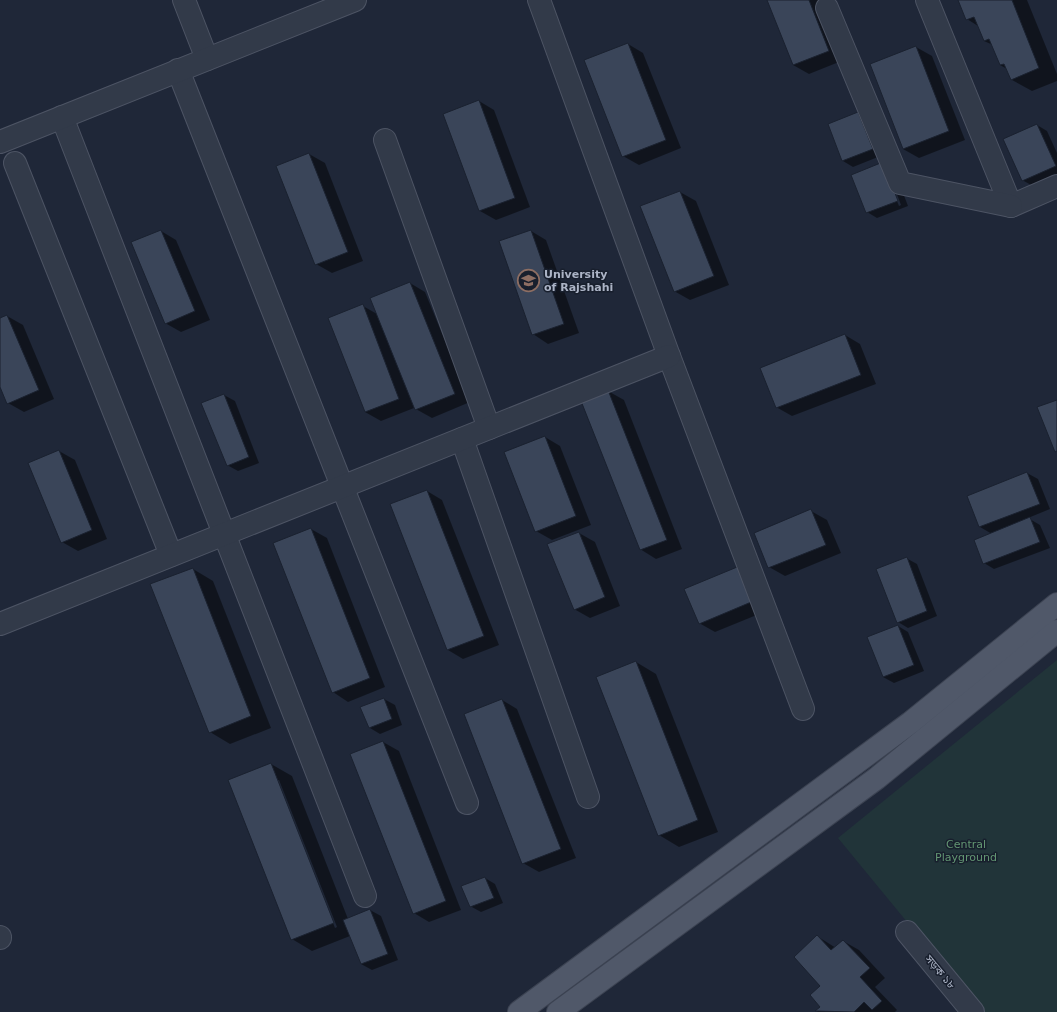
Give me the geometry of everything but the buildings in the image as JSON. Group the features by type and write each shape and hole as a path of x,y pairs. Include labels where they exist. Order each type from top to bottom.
{"main road":[{"path":"519,1012 910,723 1057,604"},
{"path":"558,1012 877,778 1057,631"}],"street":[{"path":"184,0 207,58"},
{"path":"0,142 355,0"},
{"path":"538,0 669,356 803,709"},
{"path":"927,0 1011,206"},
{"path":"827,8 900,183 1011,206 1057,186"},
{"path":"178,70 467,803"},
{"path":"62,117 365,896"},
{"path":"385,140 489,428"},
{"path":"15,163 171,555"},
{"path":"0,624 669,356"},
{"path":"462,439 588,797"},
{"name":"সড়ক ১৮","path":"907,932 973,1012"}],"green space":[{"name":"Central Playground","path":"1057,660 1057,1012 981,1012 838,838"}],"place":[{"name":"University of Rajshahi","path":"528,280"}]}
